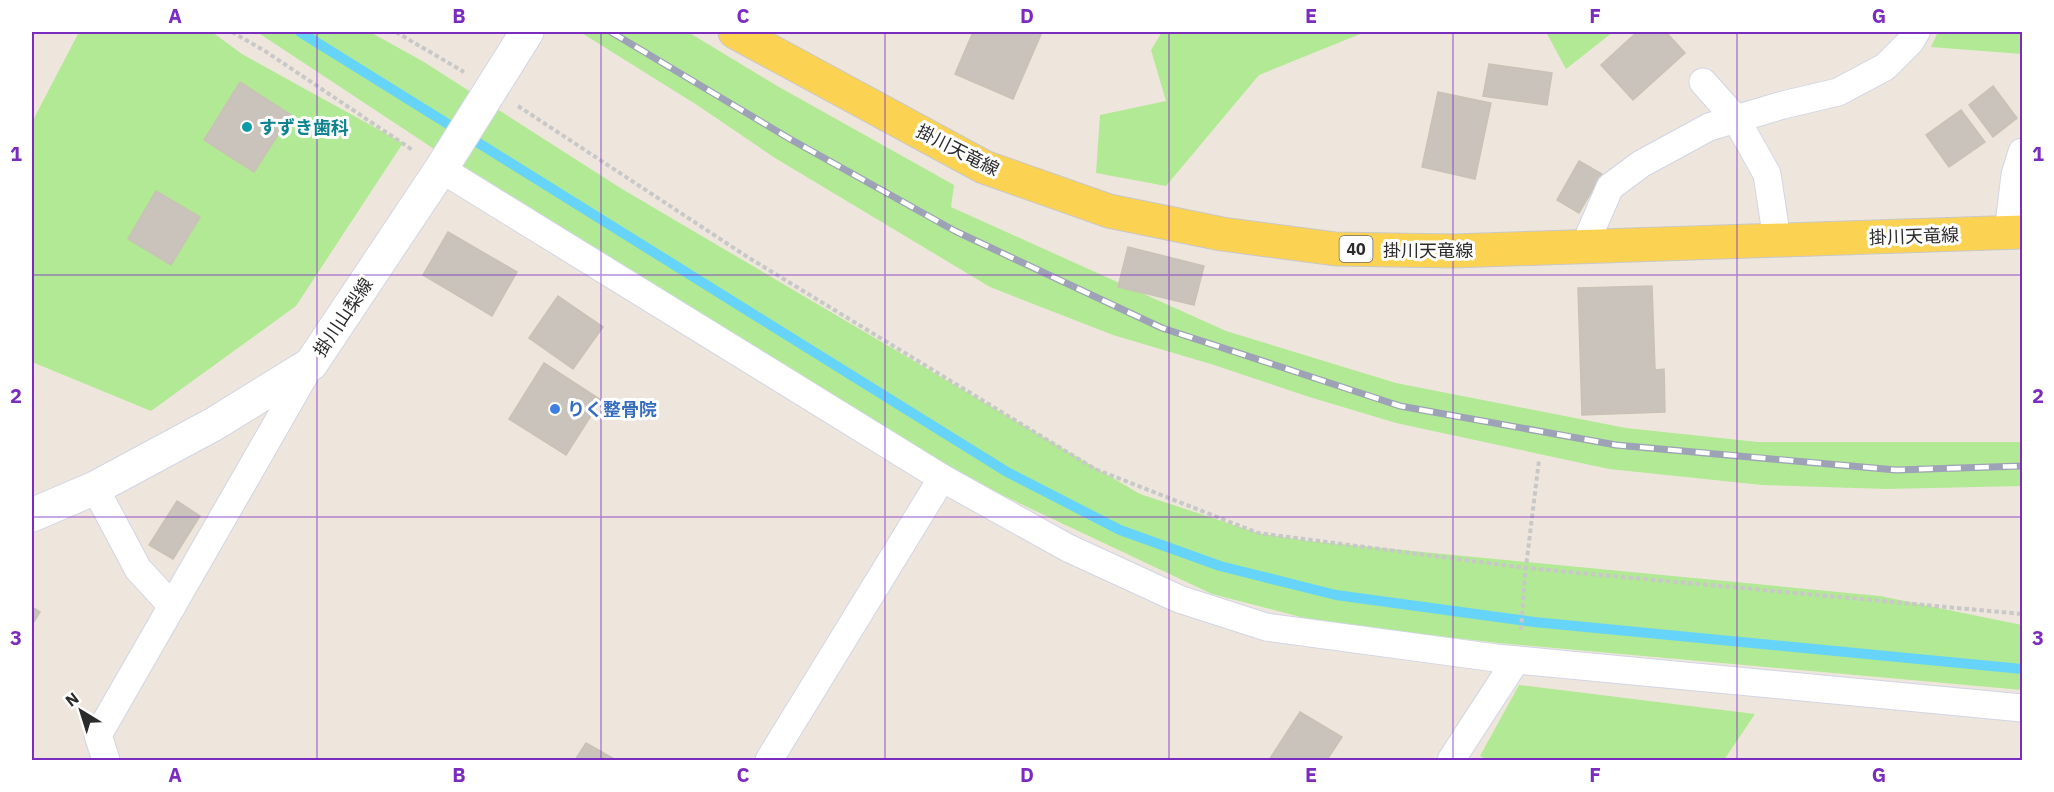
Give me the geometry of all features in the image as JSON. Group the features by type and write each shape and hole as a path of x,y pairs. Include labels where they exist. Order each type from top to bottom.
{"main road":[{"name":"掛川山梨線","path":"32,515 95,488 214,424 311,364 491,92 527,32"},
{"name":"掛川天竜線","path":"735,32 984,166 1109,211 1222,234 1336,249 1453,251 2015,233"}],"street":[{"path":"1584,247 1610,187 1650,158 1709,127 1783,105 1838,92 1885,67 1910,42 1916,32"},
{"path":"1702,82 1736,119 1767,174 1777,240"},
{"path":"2015,233 2015,175 2022,152"},
{"path":"443,165 942,478 1068,548 1179,599 1266,627 1516,660 2022,708"},
{"path":"106,760 98,735 311,364"},
{"path":"769,760 942,478"},
{"path":"95,488 138,569 172,606"},
{"path":"1451,760 1516,660"}],"path":[{"path":"232,32 443,165"},
{"path":"396,32 746,256 1095,469 1258,532 1526,568 2022,614"},
{"path":"1521,630 1525,575 1539,460"}],"green space":[{"path":"79,32 212,32 242,54 403,143 296,306 151,411 32,362 32,122"},
{"path":"257,32 370,32 424,62 622,189 1140,494 1258,533 1309,541 1880,596 2022,625 2022,690 1499,643 1324,623 1212,594 953,472 472,174"},
{"path":"580,32 688,32 779,87 954,185 951,207 1226,331 1396,383 1626,428 1758,442 2022,442 2022,486 1886,489 1762,485 1609,469 1396,423 1306,396 1214,365 1113,335 990,287 775,158 697,105"},
{"path":"1162,32 1365,32 1259,75 1166,186 1096,173 1100,115 1166,101 1151,50"},
{"path":"1546,32 1613,32 1566,69"},
{"path":"1938,32 2022,32 2022,54 1931,47"},
{"path":"1519,685 1755,714 1724,760 1487,760 1480,756"}],"building":[{"path":"973,32 1042,32 1013,99 955,74"},
{"path":"1637,32 1666,32 1685,53 1633,100 1601,65"},
{"path":"1489,64 1552,73 1547,105 1483,96"},
{"name":"すずき歯科","path":"240,82 291,115 254,172 204,140"},
{"path":"1993,86 2017,118 1993,137 1969,105"},
{"path":"1438,92 1491,103 1475,179 1422,167"},
{"path":"1961,110 1985,142 1949,167 1926,135"},
{"path":"1579,161 1602,174 1579,213 1557,200"},
{"path":"156,191 200,217 171,265 128,239"},
{"path":"448,232 517,272 492,316 423,275"},
{"path":"1128,247 1204,266 1194,305 1118,287"},
{"path":"1652,286 1655,370 1664,369 1665,412 1582,415 1578,288"},
{"path":"558,296 603,327 573,369 529,338"},
{"name":"りく整骨院","path":"544,363 601,400 566,455 509,419"},
{"path":"177,501 200,516 173,559 149,545"},
{"path":"32,607 40,612 32,625"},
{"path":"1300,712 1342,737 1327,760 1269,760"},
{"path":"586,743 616,760 575,760"}],"waterway":[{"path":"300,32 1007,472 1120,530 1220,566 1336,595 1534,622 2022,669"}],"railway":[{"path":"611,32 790,139 955,231 1162,328 1400,406 1616,445 1896,470 2022,466"}],"place":[{"name":"すずき歯科","path":"247,127"},
{"name":"りく整骨院","path":"555,409"}]}
